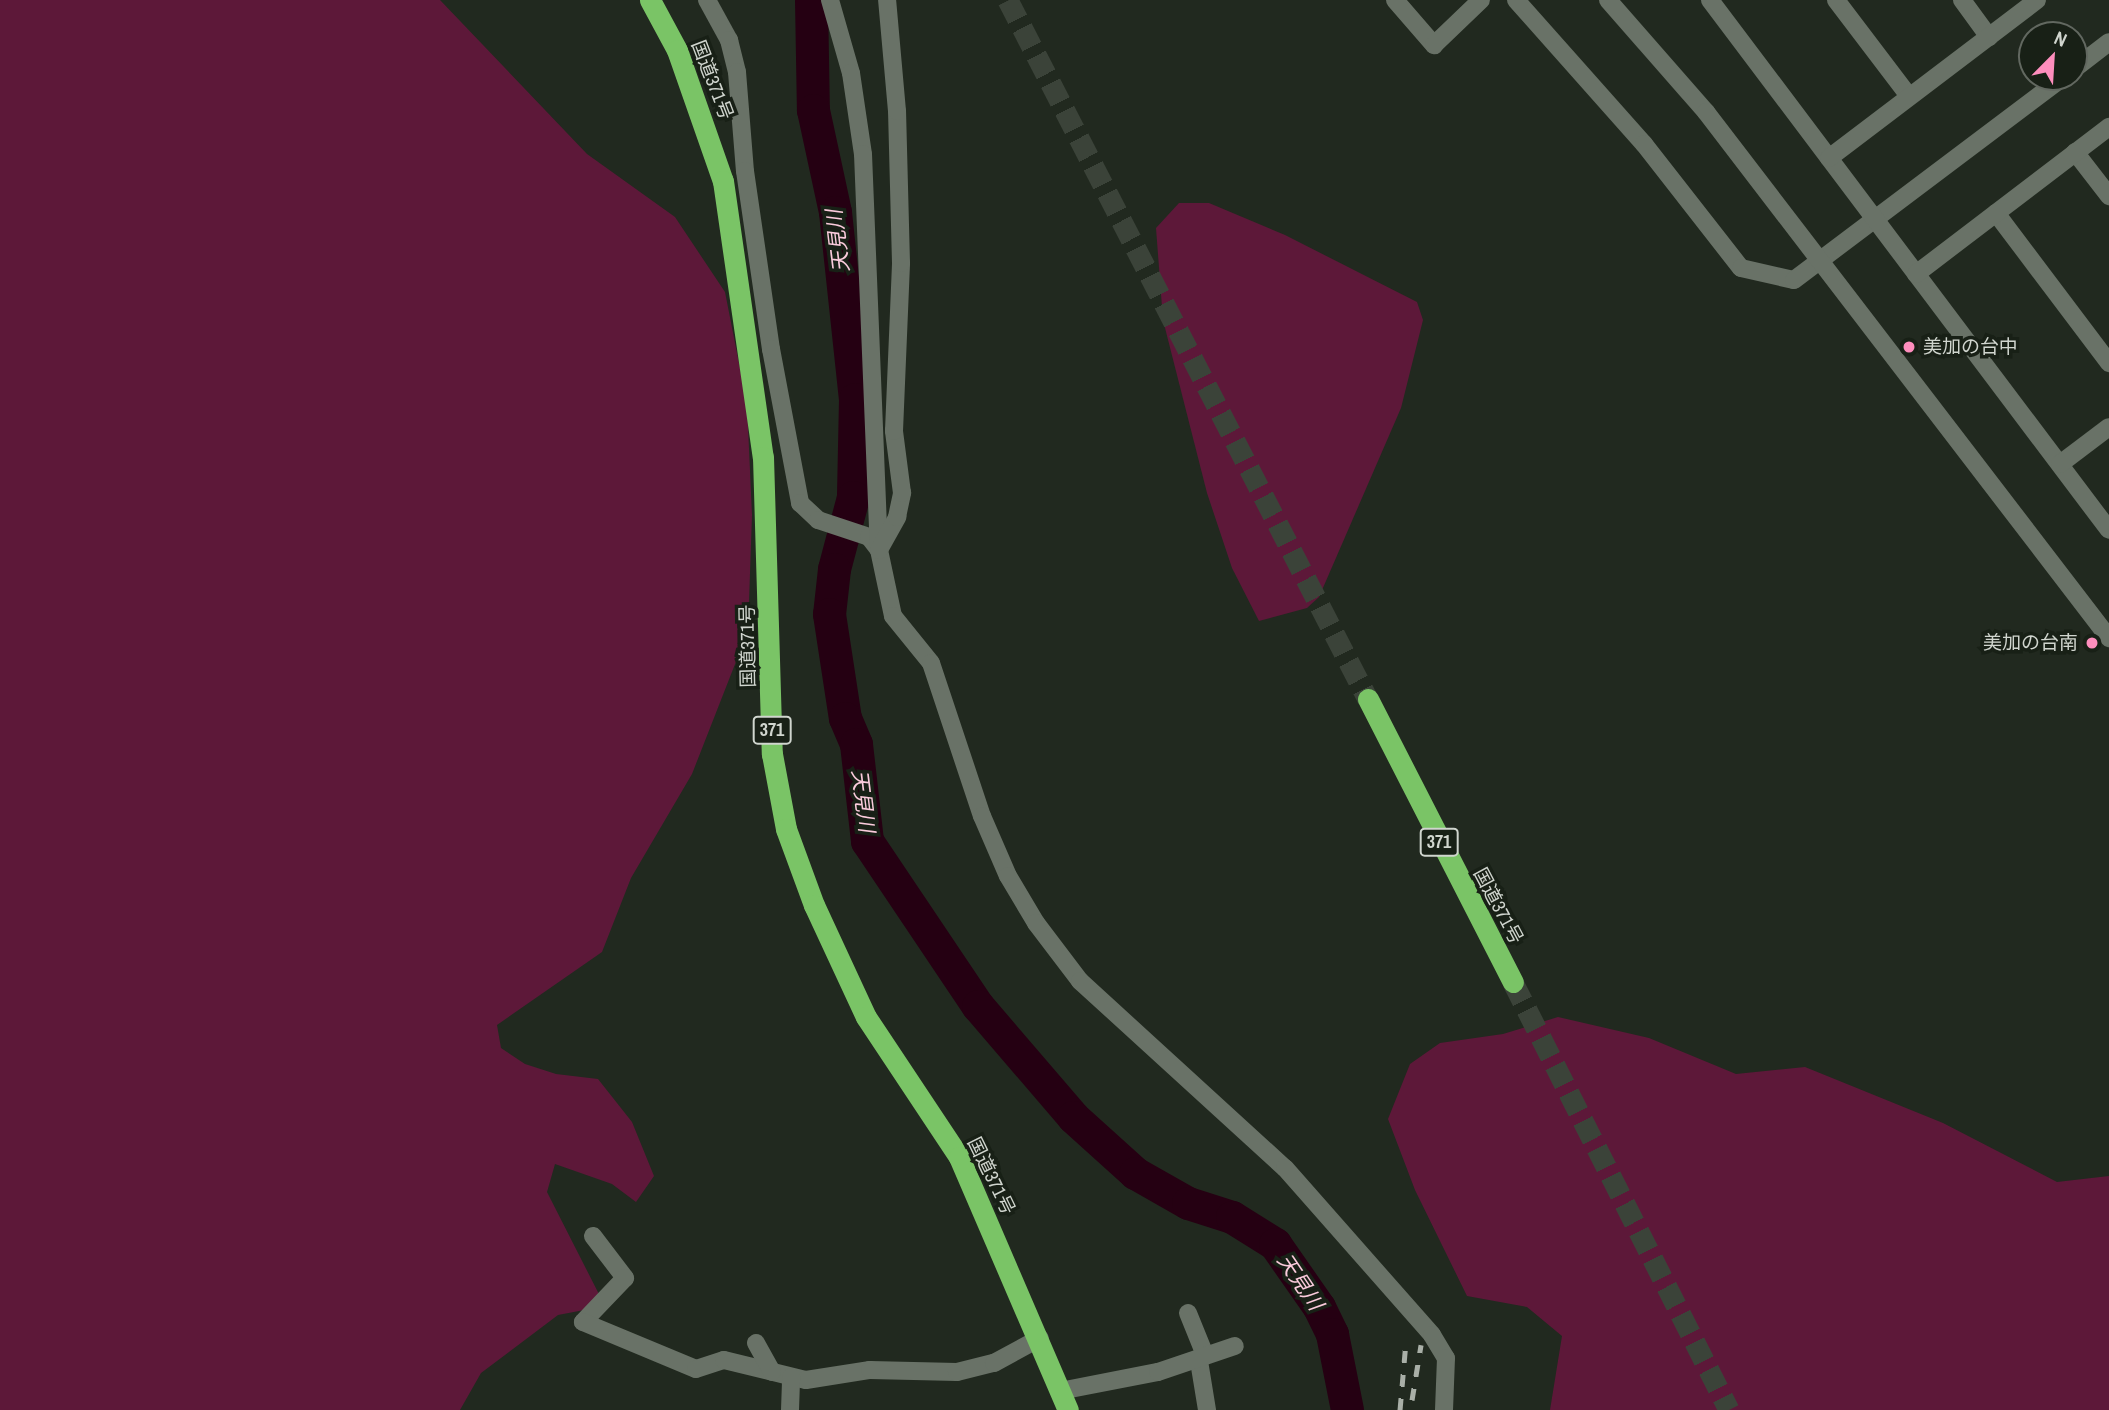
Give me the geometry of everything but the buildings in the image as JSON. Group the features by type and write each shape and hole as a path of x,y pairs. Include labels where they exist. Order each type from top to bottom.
{"highway":[{"name":"国道371号","path":"650,0 677,50 723,181 763,457 772,754 786,829 814,905 866,1017 959,1157 1040,1338 1064,1400"},
{"name":"国道371号","path":"1368,699 1513,982"}],"street":[{"path":"707,0 729,40 737,72 745,171 769,336 800,503 818,520 874,544"},
{"path":"830,0 851,73 863,153 874,544 893,616 931,663 982,816 1008,876 1036,923 1080,981 1197,1093 1285,1168 1432,1335 1446,1358 1444,1410"},
{"path":"874,544 897,517 902,493 894,431 901,263 897,111 887,0"},
{"path":"1395,0 1434,46 1481,0"},
{"path":"1516,0 1644,144 1741,268 1794,280 2044,91"},
{"path":"1608,0 1706,112 2109,638"},
{"path":"1710,0 2109,530"},
{"path":"1836,0 1909,96"},
{"path":"1962,0 1989,37"},
{"path":"1829,158 2037,0"},
{"path":"2088,58 2109,42"},
{"path":"1916,274 2109,127"},
{"path":"2076,152 2109,197"},
{"path":"1996,213 2109,363"},
{"path":"2060,464 2109,427"},
{"path":"593,1236 625,1278 583,1322 696,1369 723,1360 806,1380 870,1370 957,1373 994,1363 1040,1338"},
{"path":"1188,1313 1202,1358 1207,1410"},
{"path":"756,1343 772,1373"},
{"path":"1064,1400 1235,1346"},
{"path":"790,1410 791,1377"}],"shaded area":[{"path":"0,0 440,0 587,154 675,217 725,292 747,404 752,515 748,631 692,774 631,878 602,952 497,1025 501,1048 525,1064 556,1074 598,1079 632,1122 654,1176 636,1202 612,1184 555,1164 547,1192 605,1306 558,1315 481,1373 460,1410 0,1410"},
{"path":"1179,203 1209,203 1285,235 1417,302 1423,320 1401,408 1319,597 1307,608 1259,621 1232,568 1207,493 1163,320 1156,228"},
{"path":"1558,1017 1649,1038 1736,1074 1805,1067 1943,1123 2057,1182 2109,1176 2109,1410 1550,1410 1562,1336 1527,1307 1467,1296 1415,1190 1388,1119 1410,1064 1440,1043 1503,1034"}],"waterway":[{"name":"天見川","path":"811,0 813,110 835,212 855,399 853,497 834,569 829,614 845,718 856,744 867,841 978,1006 1073,1117 1135,1173 1188,1203 1232,1217 1275,1244 1319,1307 1332,1334 1347,1410"}],"tunnel":[{"path":"1008,0 1368,699"},
{"path":"1513,982 1729,1410"}],"railway":[{"path":"1400,1410 1406,1341"},
{"path":"1412,1400 1421,1345"}],"place":[{"name":"美加の台中","path":"1909,347"},
{"name":"美加の台南","path":"2092,643"}]}
